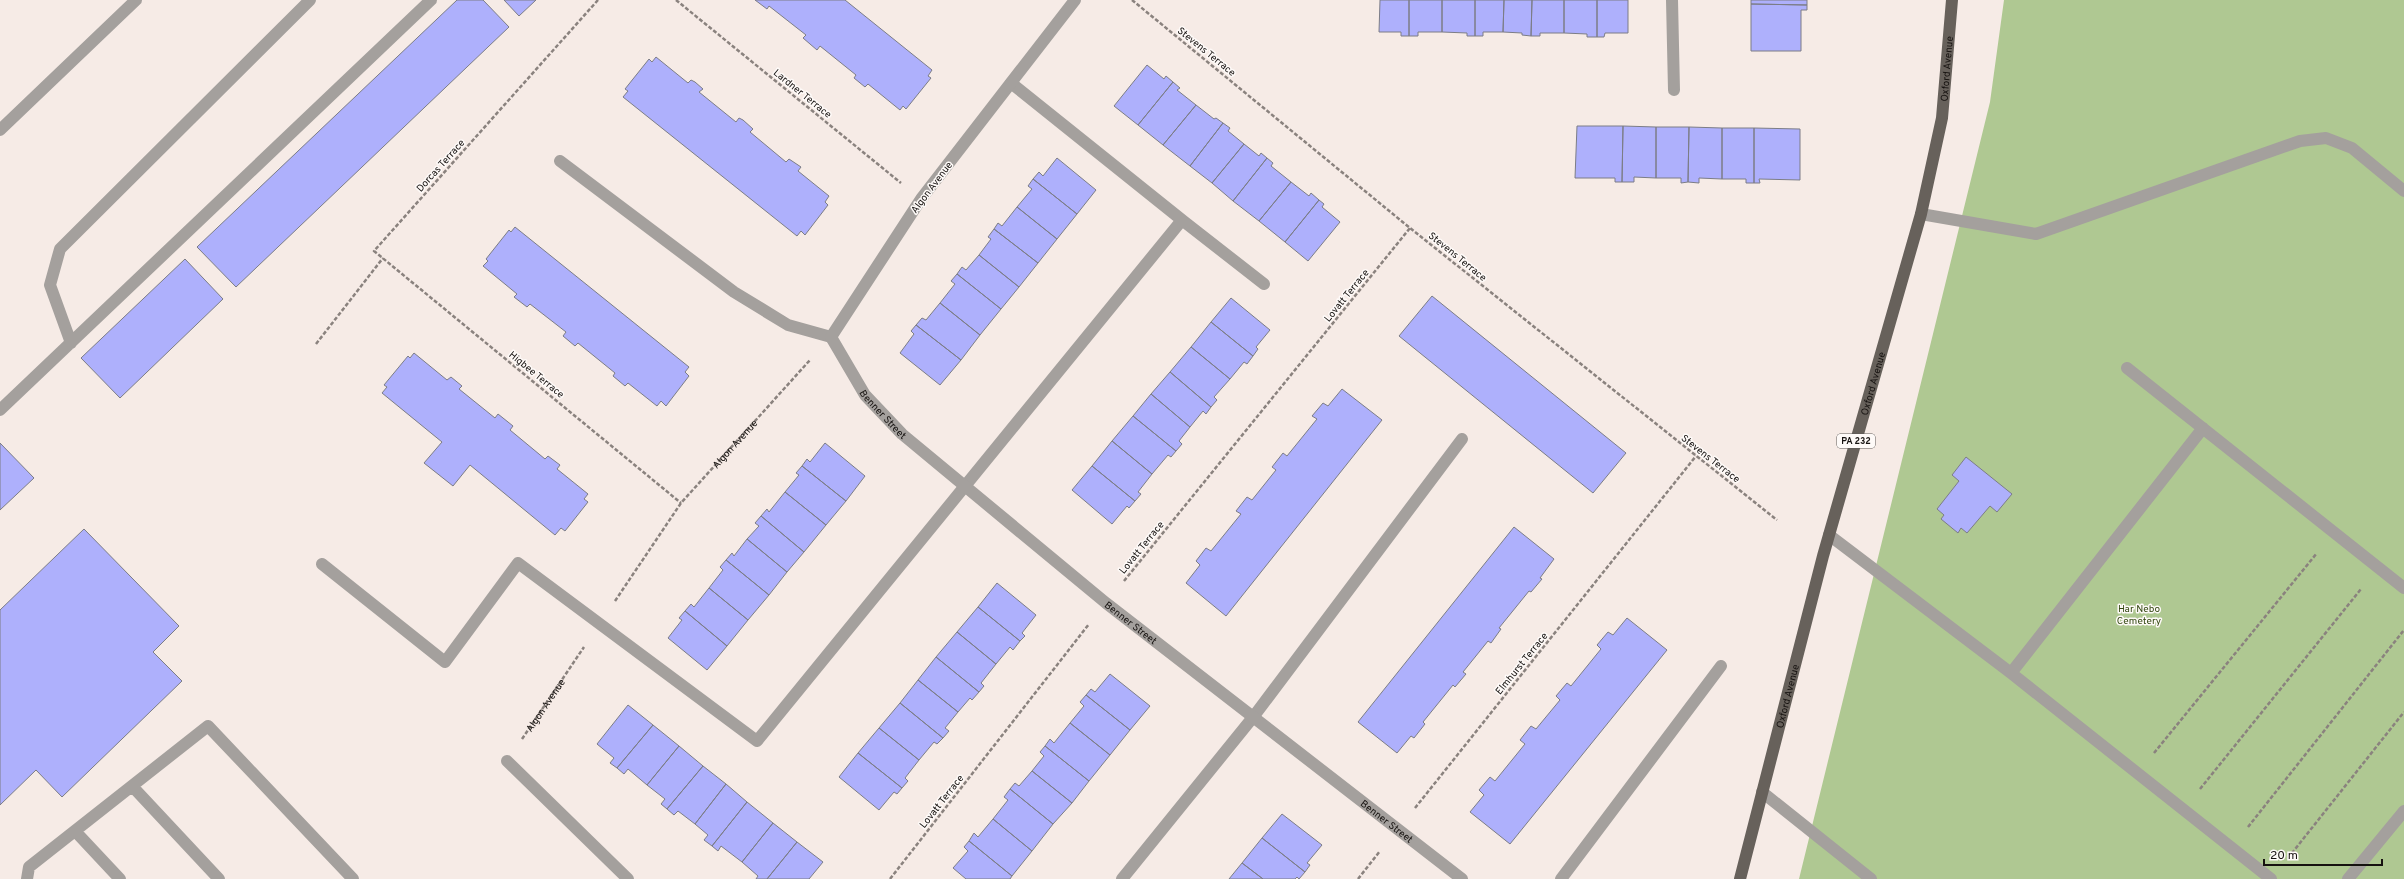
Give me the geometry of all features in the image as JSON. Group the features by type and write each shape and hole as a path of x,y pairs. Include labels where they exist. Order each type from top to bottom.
{"main road":[{"name":"Oxford Avenue","path":"1740,879 1829,535 1921,214 1942,118 1952,0"}],"street":[{"path":"0,130 136,0"},
{"path":"71,343 50,285 60,249 310,0"},
{"path":"0,410 431,0"},
{"name":"Algon Avenue","path":"831,337 921,199 1075,0"},
{"path":"1672,0 1674,90"},
{"path":"1011,83 1264,284"},
{"path":"1921,214 2036,234 2300,141 2326,138 2352,148 2404,191"},
{"path":"560,161 734,292 788,325 831,337"},
{"path":"322,564 445,662 518,563 757,741 964,485 1182,220"},
{"name":"Benner Street","path":"831,337 865,395 902,434 1106,603 1399,828 1462,879"},
{"path":"2127,368 2404,588"},
{"path":"2011,673 2203,428"},
{"path":"1122,879 1254,716 1462,439"},
{"path":"1829,535 2011,673 2271,879"},
{"path":"1561,879 1721,666"},
{"path":"27,879 29,867 208,726 353,879"},
{"path":"507,761 628,879"},
{"path":"132,786 219,879"},
{"path":"1762,792 1871,879"},
{"path":"2348,879 2404,811"},
{"path":"75,831 120,879"}],"path":[{"name":"Dorcas Terrace","path":"383,258 374,251 598,0"},
{"name":"Lardner Terrace","path":"676,0 921,199"},
{"name":"Stevens Terrace","path":"1132,0 1410,228 1777,520"},
{"name":"Lovatt Terrace","path":"890,879 1106,603 1410,228"},
{"path":"316,344 383,258"},
{"name":"Higbee Terrace","path":"383,258 681,503"},
{"name":"Algon Avenue","path":"507,761 681,503 831,337"},
{"name":"Elmhurst Terrace","path":"1358,879 1696,456"},
{"path":"2138,773 2334,533"},
{"path":"2183,810 2378,568"},
{"path":"2232,848 2404,630"},
{"path":"2286,860 2404,712"}],"green space":[{"name":"Har Nebo Cemetery","path":"2004,0 2404,0 2404,879 1799,879 1990,102"}],"building":[{"path":"457,0 483,0 509,27 236,287 197,247"},
{"path":"504,0 536,0 519,16"},
{"path":"755,0 845,0 932,70 928,76 931,78 906,109 903,106 900,110 868,84 865,87 854,78 856,75 820,46 817,50 803,38 806,35 769,6 767,9"},
{"path":"1380,0 1409,0 1409,36 1401,36 1401,32 1379,32"},
{"path":"1409,0 1442,0 1442,32 1418,32 1418,36 1409,36"},
{"path":"1442,0 1475,0 1475,36 1467,36 1467,33 1442,32"},
{"path":"1475,0 1504,0 1503,32 1483,32 1483,36 1475,36"},
{"path":"1504,0 1532,0 1531,36 1522,35 1522,33 1503,32"},
{"path":"1532,0 1564,0 1564,33 1540,33 1540,36 1531,36"},
{"path":"1564,0 1597,0 1597,37 1587,37 1587,34 1564,33"},
{"path":"1597,0 1628,0 1628,33 1605,33 1604,37 1597,37"},
{"path":"1751,0 1807,0 1807,5 1751,4"},
{"path":"1751,4 1807,5 1807,10 1801,10 1801,51 1751,51"},
{"path":"656,57 688,83 691,80 695,82 703,89 699,92 736,122 739,118 743,120 753,129 750,132 786,162 789,159 801,167 798,171 829,196 825,202 828,205 805,235 801,231 797,236 623,97 628,91 625,89 649,59 652,62"},
{"path":"1147,65 1164,79 1166,76 1173,82 1138,125 1114,106"},
{"path":"1173,82 1180,88 1177,90 1196,105 1163,145 1138,125"},
{"path":"1196,105 1214,119 1216,118 1223,123 1190,166 1163,145"},
{"path":"1223,123 1230,128 1228,131 1244,144 1212,183 1190,166"},
{"path":"1577,126 1623,126 1622,182 1615,182 1615,178 1575,178"},
{"path":"1623,126 1656,127 1656,178 1634,177 1634,182 1622,182"},
{"path":"1656,127 1689,127 1688,182 1681,183 1681,178 1656,178"},
{"path":"1689,127 1722,128 1722,179 1699,178 1699,183 1688,182"},
{"path":"1722,128 1754,128 1754,183 1746,183 1746,179 1722,179"},
{"path":"1754,128 1800,129 1800,180 1759,179 1760,183 1754,183"},
{"path":"1244,144 1259,156 1261,153 1267,158 1233,201 1212,183"},
{"path":"1057,158 1096,190 1077,214 1033,179 1039,172 1043,176"},
{"path":"1267,158 1273,163 1271,166 1291,182 1259,221 1233,201"},
{"path":"1033,179 1077,214 1057,239 1017,207 1032,189 1028,186"},
{"path":"1291,182 1309,196 1311,193 1319,200 1285,242 1259,221"},
{"path":"1319,200 1324,204 1322,207 1340,222 1308,261 1285,242"},
{"path":"1017,207 1057,239 1038,263 994,229 998,223 1002,226"},
{"path":"515,227 689,367 685,372 689,376 666,406 661,401 657,406 628,383 625,386 613,376 615,373 578,343 575,346 563,336 566,332 530,304 527,307 514,297 517,294 483,266 488,261 486,259 509,230 511,232"},
{"path":"994,229 1038,263 1019,287 979,255 991,239 988,237"},
{"path":"979,255 1019,287 1001,309 957,274 962,267 966,270"},
{"path":"185,259 223,299 120,398 81,358"},
{"path":"957,274 1001,309 980,335 940,303 955,284 951,281"},
{"path":"1432,296 1626,453 1593,493 1399,336"},
{"path":"1231,298 1270,330 1256,347 1258,349 1253,356 1211,322"},
{"path":"940,303 980,335 961,360 916,325 922,318 926,320"},
{"path":"1211,322 1253,356 1247,364 1244,362 1230,379 1191,347"},
{"path":"916,325 961,360 940,385 900,353 914,334 911,331"},
{"path":"1191,347 1230,379 1214,397 1217,400 1211,407 1170,372"},
{"path":"414,353 447,380 451,377 462,386 459,389 495,418 498,414 513,426 510,430 545,459 548,456 560,465 557,469 588,494 584,499 588,502 565,531 561,528 555,535 470,465 453,486 424,463 442,442 382,393 387,387 384,385 408,356 410,358"},
{"path":"1170,372 1211,407 1206,414 1203,411 1190,427 1151,394"},
{"path":"1342,389 1382,420 1226,616 1186,583 1200,565 1196,561 1206,548 1211,551 1241,514 1236,511 1247,497 1252,500 1276,470 1272,467 1283,453 1287,456 1317,419 1312,416 1323,403 1328,406"},
{"path":"1151,394 1190,427 1179,441 1182,444 1176,451 1133,416"},
{"path":"1133,416 1176,451 1171,457 1168,455 1152,474 1112,441"},
{"path":"1112,441 1152,474 1138,492 1141,494 1135,501 1092,466"},
{"path":"0,443 34,478 0,510"},
{"path":"825,443 865,476 846,501 802,466 807,459 810,462"},
{"path":"1966,457 2012,494 1997,512 1990,506 1967,533 1961,528 1958,533 1941,519 1944,515 1937,509 1959,481 1952,475"},
{"path":"802,466 846,501 826,525 785,492 799,475 796,473"},
{"path":"1092,466 1135,501 1129,508 1127,506 1112,524 1072,490"},
{"path":"785,492 826,525 804,552 761,516 767,509 769,512"},
{"path":"761,516 804,552 787,572 747,539 759,526 755,523"},
{"path":"1514,527 1554,559 1540,578 1542,579 1531,592 1529,591 1499,628 1501,629 1491,643 1488,641 1463,672 1466,674 1455,687 1453,685 1423,722 1425,724 1414,738 1411,736 1397,753 1358,722"},
{"path":"84,529 179,626 153,652 182,681 62,797 36,770 0,805 0,610"},
{"path":"747,539 787,572 769,595 726,560 732,553 734,556"},
{"path":"726,560 769,595 748,620 709,588 723,570 720,567"},
{"path":"997,583 1036,615 1022,633 1025,636 1020,641 978,607"},
{"path":"709,588 748,620 727,646 685,611 691,604 694,607"},
{"path":"978,607 1020,641 1013,650 1010,647 996,664 957,632"},
{"path":"685,611 727,646 707,670 668,638 682,620 679,618"},
{"path":"1627,618 1667,650 1510,844 1470,812 1484,795 1479,790 1490,777 1495,781 1525,744 1520,740 1531,726 1536,729 1560,700 1556,696 1567,683 1571,686 1601,649 1597,645 1608,632 1613,635"},
{"path":"957,632 996,664 981,683 984,686 979,692 936,657"},
{"path":"936,657 979,692 972,700 970,698 958,712 918,680"},
{"path":"1110,674 1150,706 1130,730 1086,695 1091,689 1095,692"},
{"path":"918,680 958,712 945,728 949,731 943,738 900,703"},
{"path":"1086,695 1130,730 1110,755 1070,723 1084,706 1080,702"},
{"path":"900,703 943,738 937,744 934,742 919,760 879,728"},
{"path":"628,705 653,725 617,768 610,763 614,758 597,744"},
{"path":"1070,723 1110,755 1089,781 1045,746 1050,739 1054,743"},
{"path":"653,725 679,746 647,785 628,769 624,774 617,768"},
{"path":"879,728 919,760 905,778 908,781 902,788 858,753"},
{"path":"679,746 703,766 667,809 661,804 665,799 647,785"},
{"path":"1045,746 1089,781 1072,803 1032,771 1044,756 1040,752"},
{"path":"858,753 902,788 897,794 894,792 879,810 839,777"},
{"path":"703,766 726,784 695,824 678,811 674,815 667,809"},
{"path":"1032,771 1072,803 1053,824 1010,789 1015,783 1019,786"},
{"path":"726,784 747,802 712,846 704,840 708,835 695,824"},
{"path":"1010,789 1053,824 1032,851 993,819 1008,800 1004,797"},
{"path":"747,802 773,823 742,862 721,846 718,851 712,846"},
{"path":"1282,814 1322,845 1307,863 1310,865 1305,872 1262,838"},
{"path":"993,819 1032,851 1012,876 969,841 974,833 978,837"},
{"path":"773,823 797,842 767,879 756,879 758,876 742,862"},
{"path":"1262,838 1305,872 1299,879 1297,877 1295,879 1263,879 1242,863"},
{"path":"969,841 1012,876 1010,879 966,879 953,868 968,851 964,847"},
{"path":"797,842 823,862 809,879 767,879"},
{"path":"1242,863 1263,879 1229,879"}]}
